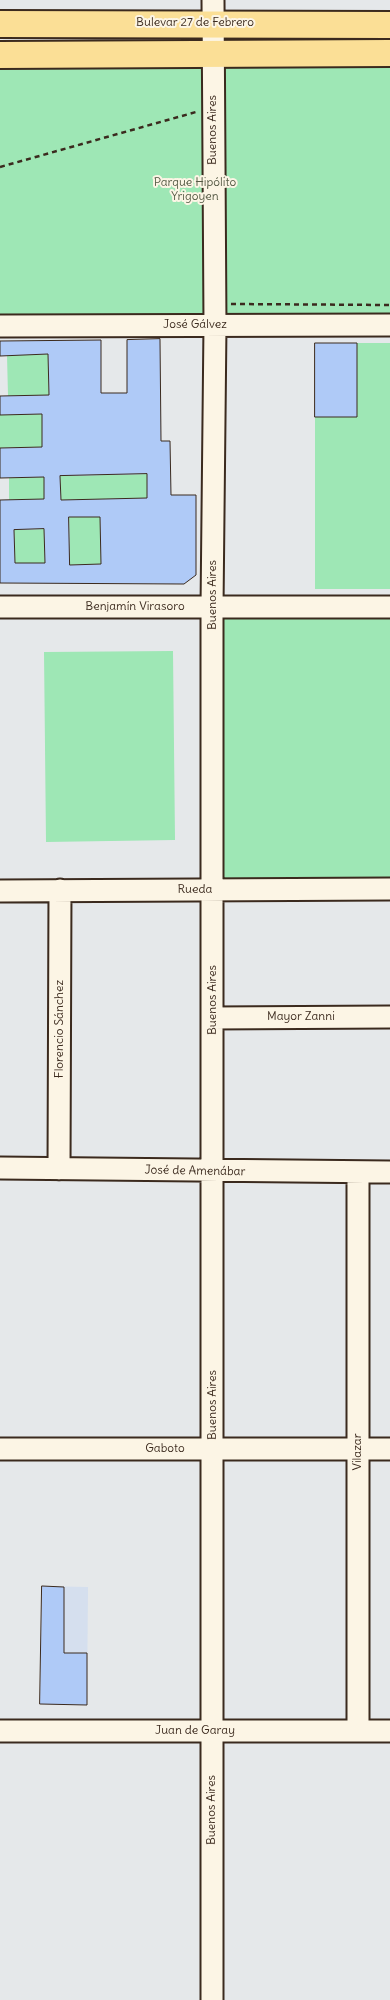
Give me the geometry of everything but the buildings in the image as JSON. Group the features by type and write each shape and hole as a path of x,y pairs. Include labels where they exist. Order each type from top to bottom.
{"main road":[{"name":"Bulevar 27 de Febrero","path":"0,24 213,12 390,25"},
{"path":"0,55 390,53"}],"street":[{"name":"Buenos Aires","path":"212,2000 212,607 215,325 213,12"},
{"name":"José Gálvez","path":"0,326 390,325"},
{"name":"Benjamín Virasoro","path":"0,607 390,607"},
{"name":"Rueda","path":"0,891 390,889"},
{"name":"Florencio Sánchez","path":"59,1169 60,890"},
{"name":"Mayor Zanni","path":"212,1018 390,1017"},
{"name":"José de Amenábar","path":"0,1168 390,1172"},
{"name":"Vilazar","path":"358,1172 358,1731"},
{"name":"Gaboto","path":"0,1449 390,1449"},
{"name":"Juan de Garay","path":"0,1731 390,1731"}],"path":[{"path":"0,167 213,107"},
{"path":"214,304 390,305"}],"shaded area":[{"path":"42,1586 88,1587 87,1705 40,1704"}],"green space":[{"name":"Parque Hipólito Yrigoyen","path":"390,53 390,325 0,326 0,55"},
{"path":"315,343 390,343 390,589 315,589"},
{"path":"48,354 49,395 8,396 7,355"},
{"path":"42,414 42,447 0,448 0,415"},
{"path":"147,474 147,498 61,500 60,476"},
{"path":"44,477 44,499 9,500 9,478"},
{"path":"69,517 100,517 101,564 70,565"},
{"path":"44,529 45,563 15,563 14,530"},
{"path":"212,607 390,607 390,889 213,890"},
{"path":"173,651 175,840 46,842 44,652"}]}
